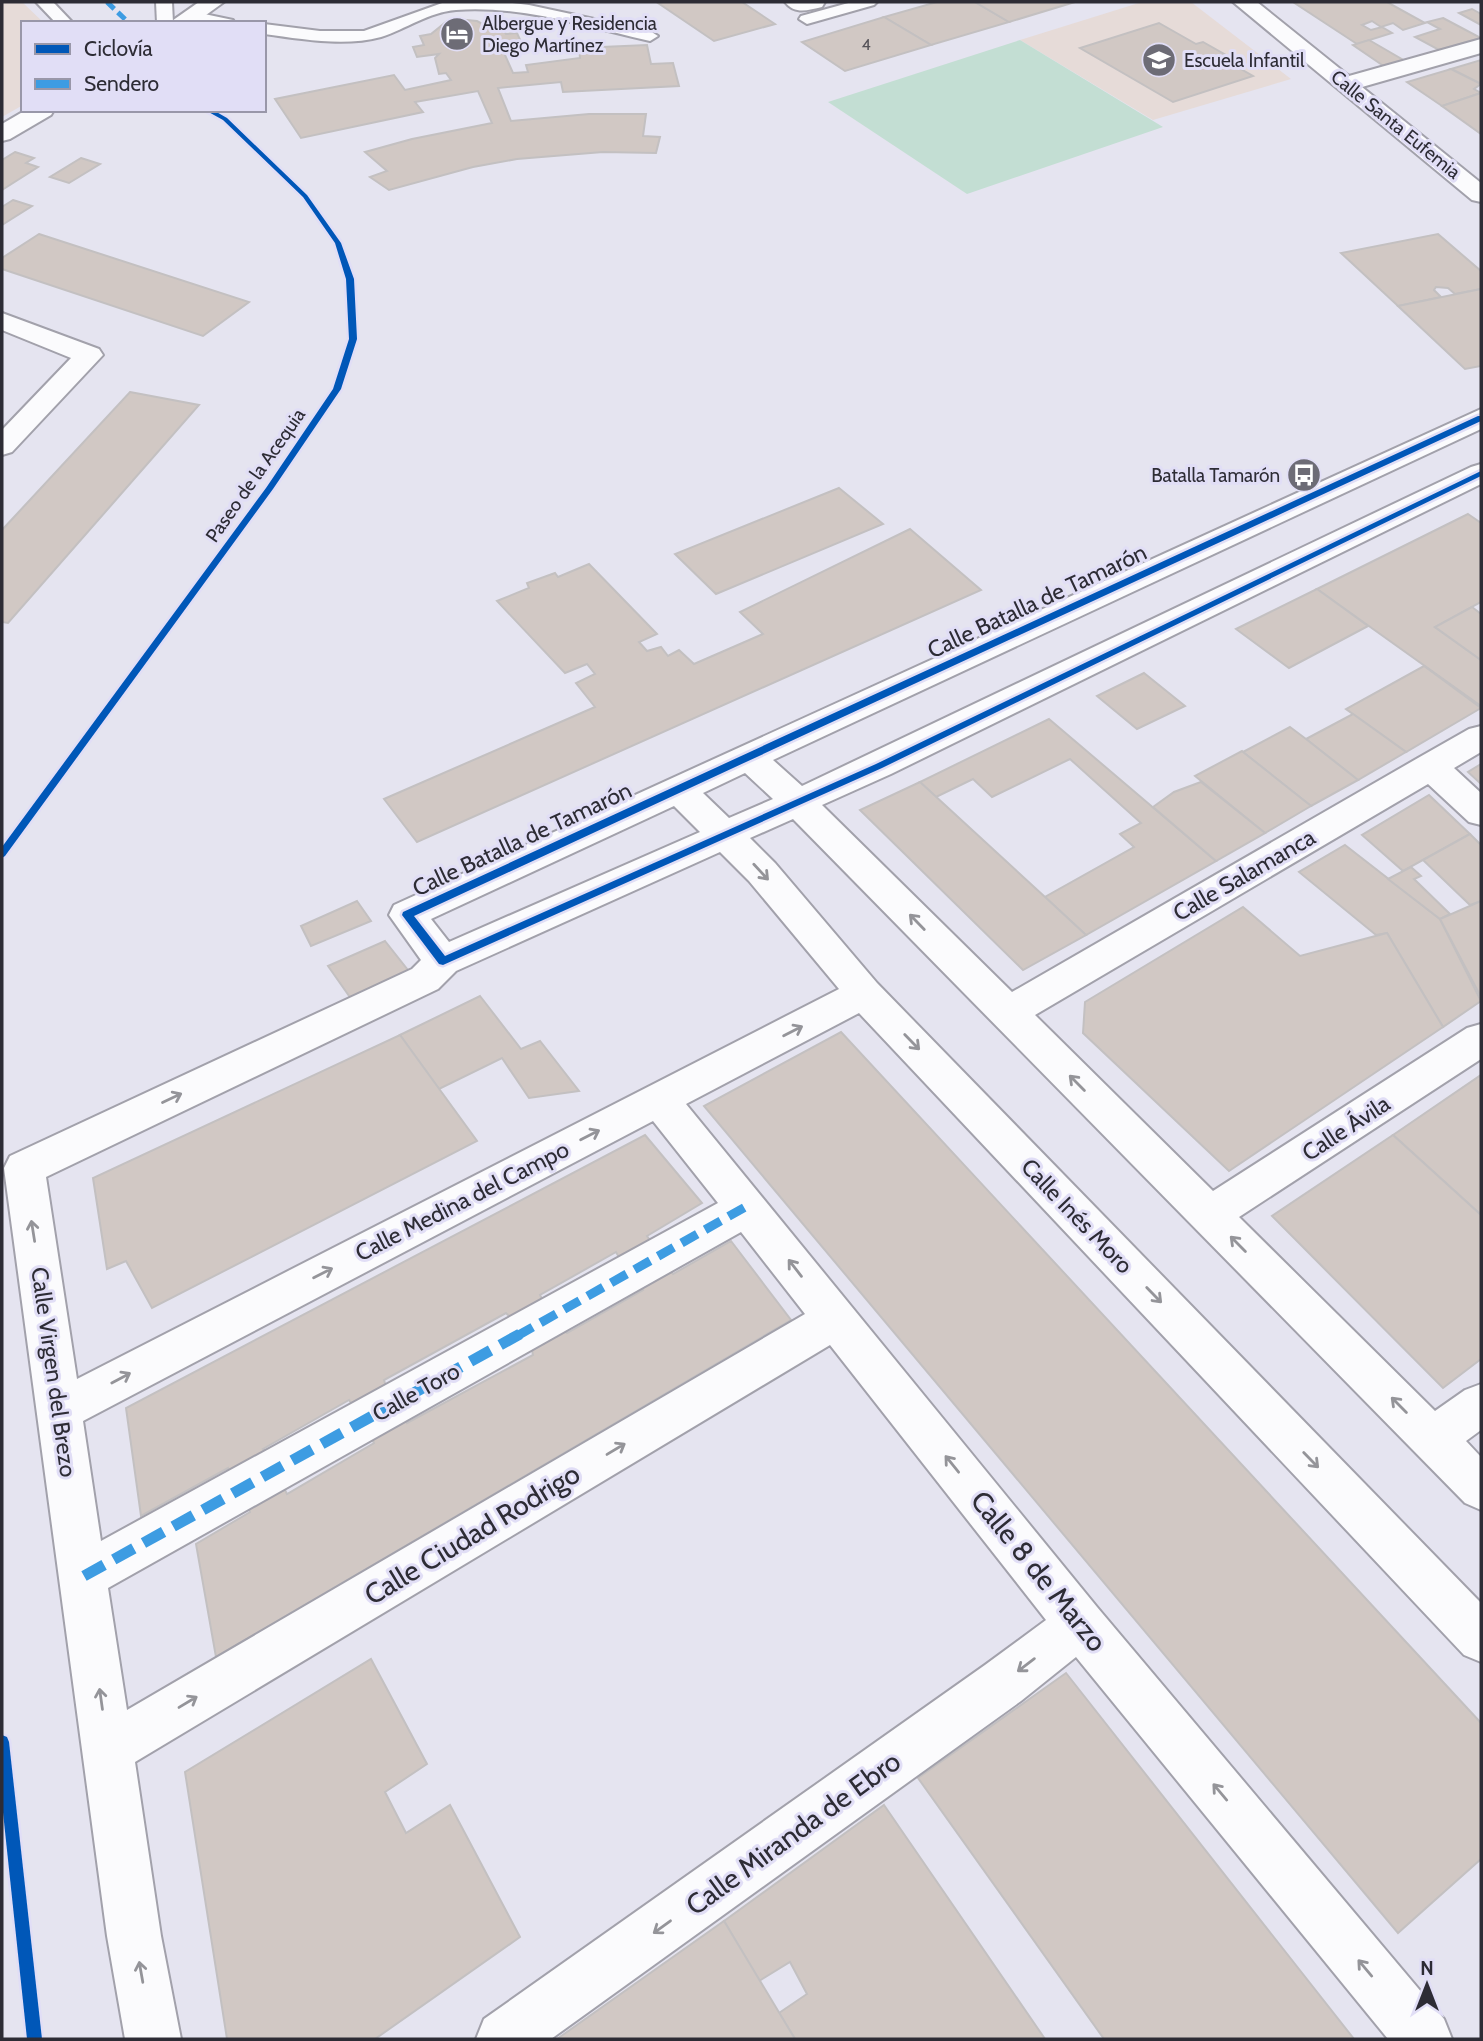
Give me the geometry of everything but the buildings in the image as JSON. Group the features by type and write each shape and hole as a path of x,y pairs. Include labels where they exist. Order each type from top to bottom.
{"street":[{"path":"185,20 213,2"},
{"name":"Calle Santa Eufemia","path":"1244,2 1481,195"},
{"path":"1348,84 1481,46"},
{"path":"2,134 40,112"},
{"path":"2,321 89,355 2,446"},
{"name":"Calle Batalla de Tamarón","path":"443,961 407,915 1481,418"},
{"path":"443,961 798,803 1481,473"},
{"name":"Calle Salamanca","path":"1007,1013 1481,737"},
{"path":"748,756 1481,1488"},
{"path":"1430,766 1481,813"},
{"name":"Calle Inés Moro","path":"678,789 762,872 864,993 1481,1638"},
{"name":"Calle Virgen del Brezo","path":"153,2039 134,1936 61,1410 24,1168 425,979 443,961"},
{"name":"Calle Medina del Campo","path":"61,1410 864,993"},
{"name":"Calle Ávila","path":"1209,1215 1481,1039"},
{"name":"Calle 8 de Marzo","path":"659,1099 1080,1624 1424,2039"},
{"name":"Calle Toro","path":"83,1576 712,1228 747,1206"},
{"name":"Calle Ciudad Rodrigo","path":"108,1748 835,1319"},
{"path":"1432,1439 1481,1404"},
{"name":"Calle Miranda de Ebro","path":"505,2039 1003,1683 1080,1624"}],"lane":[{"path":"44,2 63,21"},
{"path":"163,2 165,21"},
{"path":"806,8 869,2"},
{"path":"266,29 349,36 375,33 441,7 477,5 510,8 650,36"}],"shaded area":[{"path":"2,2 22,2 42,21 21,21 21,106 2,117"},
{"name":"Escuela Infantil","path":"1142,2 1191,2 1291,79 1153,120 1020,40"}],"green space":[{"path":"1020,40 1163,127 967,194 828,102"}],"marked path":[{"path":"107,2 127,21"},
{"path":"84,1576 712,1228 747,1206"}],"cycle path":[{"name":"Paseo de la Acequia","path":"2,854 269,489 337,389 353,339 350,279 338,243 305,196 225,119 212,112"},
{"path":"1481,418 407,915 443,961 879,766 1481,473"},
{"path":"2,1742 35,2039"}],"place":[{"name":"Albergue y Residencia Diego Martínez","path":"457,34"},
{"name":"Escuela Infantil","path":"1159,60"},
{"name":"Batalla Tamarón","path":"1304,475"}]}
